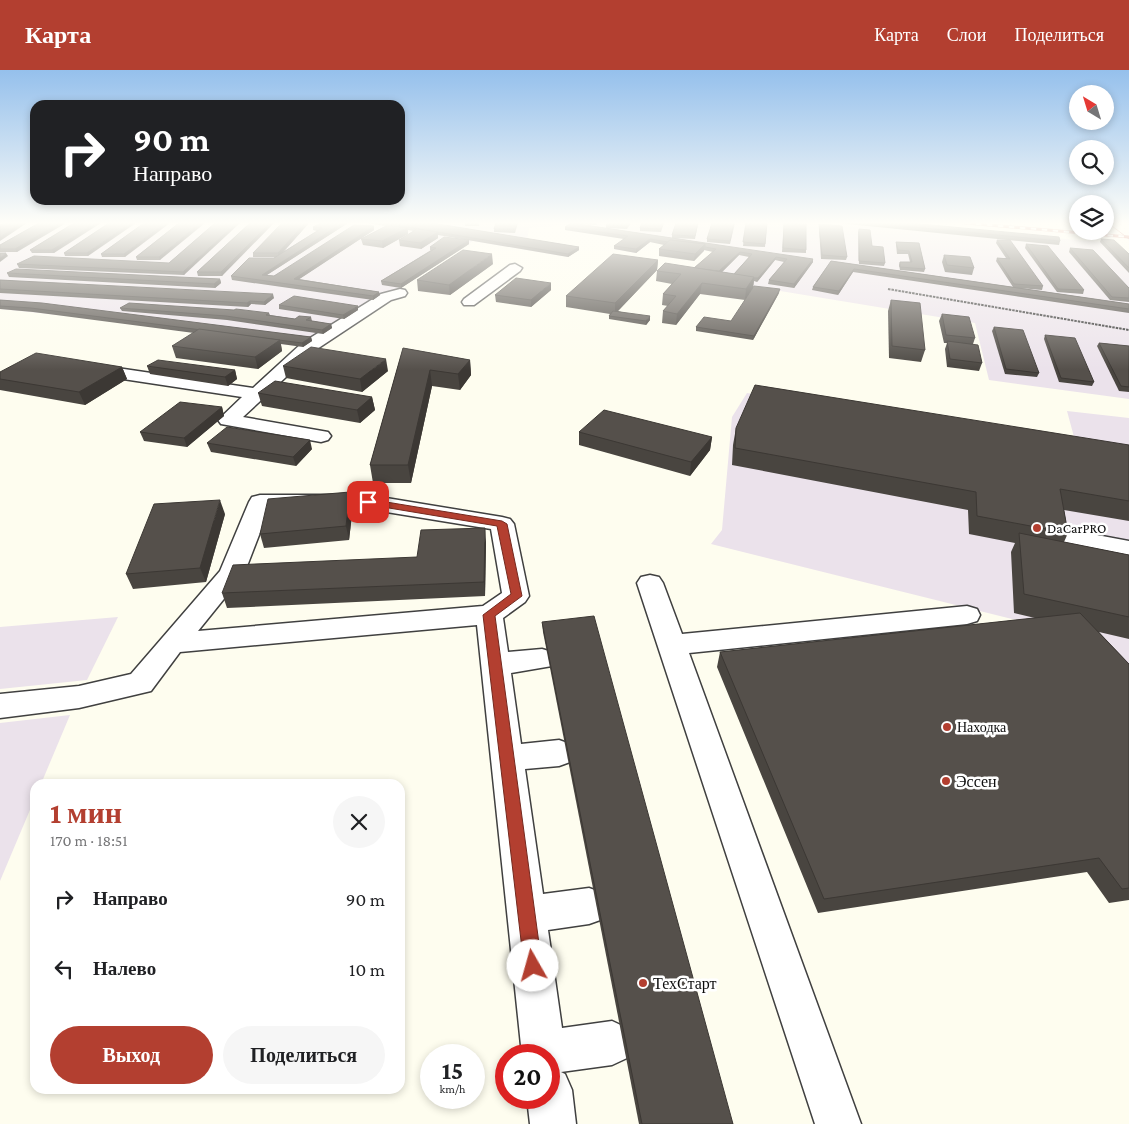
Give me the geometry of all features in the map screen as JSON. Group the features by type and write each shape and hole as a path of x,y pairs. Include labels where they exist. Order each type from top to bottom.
{"lane":[{"path":"469,302 509,272"},
{"path":"321,436 228,420 308,347 386,297 400,292"},
{"path":"77,367 258,394"},
{"path":"0,706 79,697 141,683 172,643 231,574 260,502 368,502 502,524 516,596 489,615 172,643"},
{"path":"1070,537 1129,548"},
{"path":"650,583 838,1124"},
{"path":"489,615 543,1044"},
{"path":"672,645 967,615"},
{"path":"495,664 542,659"},
{"path":"507,758 559,753"},
{"path":"527,914 589,906"},
{"path":"560,1061 612,1043"},
{"path":"551,1109 553,1124"}],"path":[{"path":"888,290 1129,330"}],"shaded area":[{"path":"0,272 425,272 401,288 380,295 303,347 78,317 0,309"},
{"path":"693,272 1129,272 1129,399 989,380 975,323 689,276"},
{"path":"747,393 1077,448 1067,411 1129,418 1129,689 1071,628 1012,619 711,544 722,530 732,417"},
{"path":"118,617 87,680 0,689 0,627"},
{"path":"70,715 43,779 30,779 30,810 0,881 0,723"}],"building":[{"path":"81,272 220,279 214,284 7,273"},
{"path":"235,272 266,272 262,275 274,276 280,272 304,272 294,279 379,292 373,296 231,276"},
{"path":"396,272 419,272 401,284 381,281"},
{"path":"429,272 467,272 449,285 417,280"},
{"path":"593,272 646,272 615,303 566,296"},
{"path":"666,272 723,272 754,277 746,289 702,283 677,314 663,311 676,296 663,294 681,274"},
{"path":"736,272 763,272 758,278 734,274"},
{"path":"776,272 803,272 794,284 769,280"},
{"path":"823,272 852,272 839,291 813,287"},
{"path":"876,272 909,272 1129,304 1129,309"},
{"path":"1006,272 1033,272 1043,286 1014,284"},
{"path":"1046,272 1069,272 1084,290 1058,289"},
{"path":"1091,272 1114,272 1129,288 1129,298 1112,297"},
{"path":"516,278 551,283 531,300 495,295"},
{"path":"0,280 273,294 264,302 250,301 247,303 0,289"},
{"path":"754,286 780,289 754,336 696,327 704,317 731,321"},
{"path":"294,296 358,306 343,315 279,305"},
{"path":"0,300 42,303 311,337 302,343 31,308 0,306"},
{"path":"891,300 920,303 925,350 892,346"},
{"path":"129,303 236,309 269,313 266,315 295,319 299,316 311,317 306,320 331,324 322,330 226,316 120,308"},
{"path":"613,311 650,316 646,321 609,316"},
{"path":"942,314 969,317 975,338 946,335"},
{"path":"994,327 1023,330 1039,373 1006,369"},
{"path":"199,329 280,340 255,357 172,346"},
{"path":"1045,335 1075,338 1094,382 1061,378"},
{"path":"947,341 978,345 982,363 950,359"},
{"path":"1099,343 1129,346 1129,387 1121,386"},
{"path":"311,347 386,359 360,379 283,366"},
{"path":"403,348 470,360 458,374 430,370 408,465 370,465"},
{"path":"36,353 122,367 79,392 0,379 0,372"},
{"path":"158,360 235,370 225,377 147,366"},
{"path":"275,381 372,397 357,410 258,393"},
{"path":"755,385 1129,445 1129,501 1060,489 1068,533 977,516 976,492 735,448 736,428"},
{"path":"180,402 222,407 184,438 140,432"},
{"path":"604,410 712,437 691,462 579,432"},
{"path":"227,427 310,440 293,457 207,443"},
{"path":"350,492 346,526 260,534 268,499"},
{"path":"220,500 200,568 126,574 154,504"},
{"path":"485,528 484,582 222,593 233,565 417,557 421,530"},
{"path":"1019,533 1129,555 1129,617 1024,594"},
{"name":"Эссен","path":"1080,613 1129,664 1129,888 1122,889 1099,858 824,899 720,652"},
{"path":"594,616 733,1124 642,1124 542,622"}],"place":[{"name":"DaCarPRO","path":"1037,528"},
{"name":"Находка","path":"947,727"},
{"name":"Эссен","path":"946,781"},
{"name":"ТехСтарт","path":"643,983"}],"route":[{"path":"368,502 502,524 516,596 489,615 533,966"}]}
